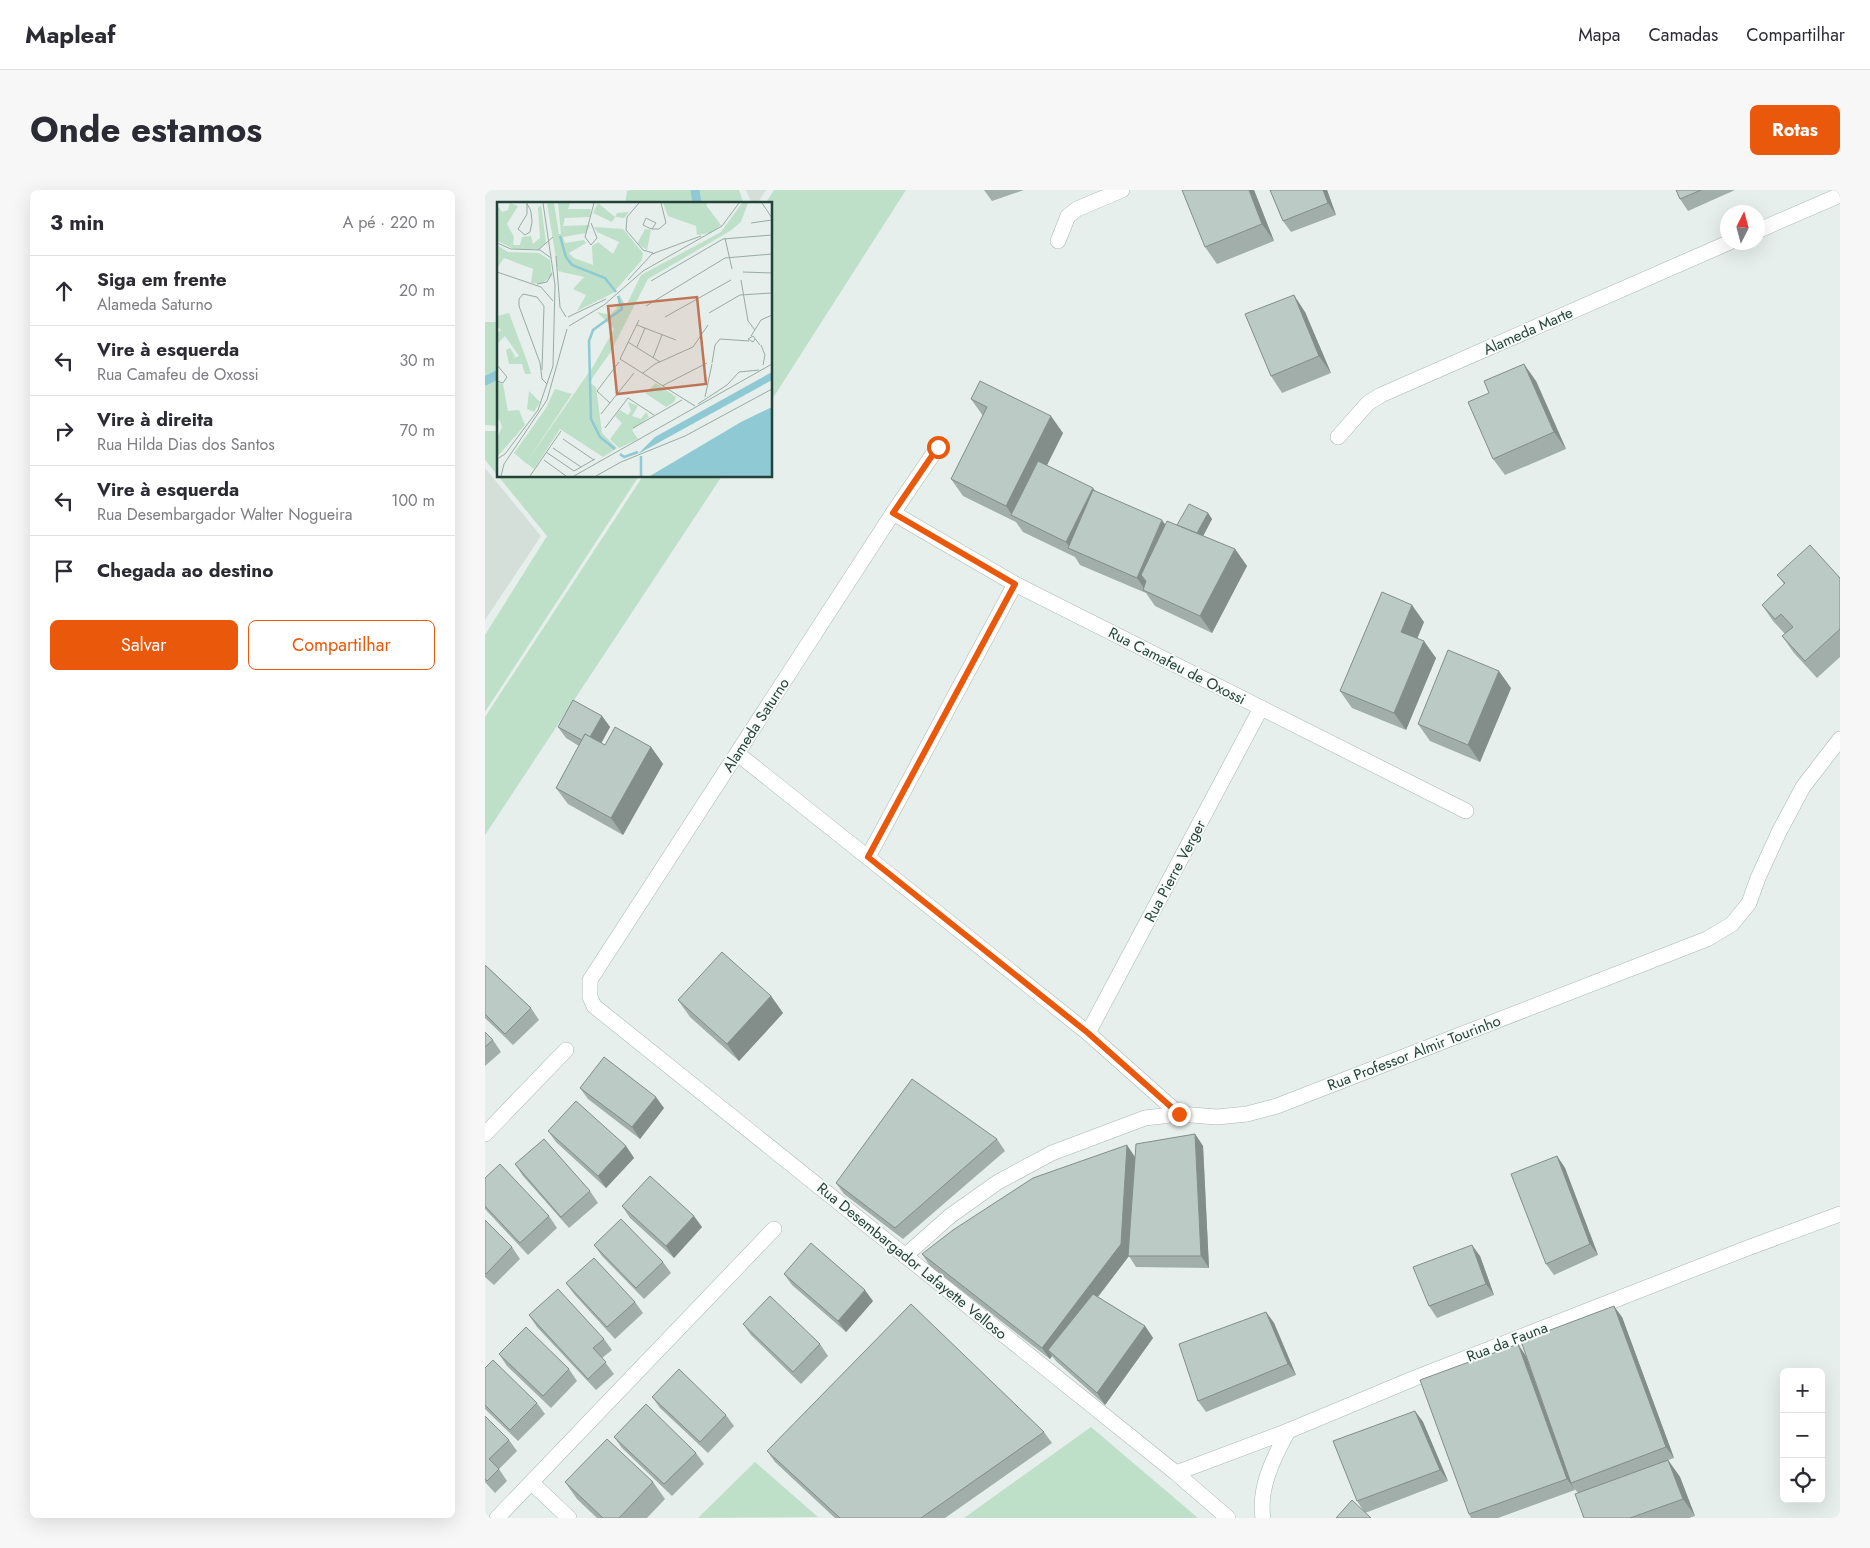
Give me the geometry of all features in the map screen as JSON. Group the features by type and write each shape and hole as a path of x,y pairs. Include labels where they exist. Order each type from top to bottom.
{"street":[{"path":"1058,241 1068,216 1077,210 1122,190"},
{"path":"1765,228 1840,195"},
{"name":"Alameda Marte","path":"1338,436 1368,403 1381,395 1720,246"},
{"name":"Alameda Saturno","path":"594,1006 590,997 590,980 893,513 938,447"},
{"name":"Rua Camafeu de Oxossi","path":"893,513 1015,584 1466,811"},
{"path":"868,857 1015,584"},
{"name":"Rua Pierre Verger","path":"1088,1033 1261,708"},
{"name":"Rua Professor Almir Tourinho","path":"905,1256 950,1216 998,1182 1052,1153 1145,1118 1179,1114 1217,1117 1247,1114 1277,1106 1707,939 1732,924 1749,903 1758,878 1803,787 1840,739"},
{"path":"737,754 1088,1033 1179,1114"},
{"name":"Rua Desembargador Lafayette Velloso","path":"594,1006 1176,1474 1228,1518"},
{"path":"485,1134 566,1050"},
{"name":"Rua da Fauna","path":"1176,1474 1487,1349 1840,1214"},
{"path":"505,1515 532,1482 774,1229"},
{"path":"1263,1518 1261,1508 1266,1483 1273,1459 1287,1431"},
{"path":"532,1482 569,1518"}],"shaded area":[{"path":"746,190 766,190 758,202 751,202"},
{"path":"485,468 541,536 485,620"}],"green space":[{"path":"739,190 743,202 625,202 627,191"},
{"path":"774,190 906,190 773,398 773,202 766,202"},
{"path":"485,322 497,322 497,426 485,425"},
{"path":"485,431 497,431 497,475 485,460"},
{"path":"500,478 638,478 485,712 485,635 547,536"},
{"path":"642,478 721,478 485,835 485,717"},
{"path":"1091,1427 1198,1518 964,1518"},
{"path":"755,1462 818,1517 698,1518"}],"building":[{"path":"1182,190 1249,190 1262,224 1205,247"},
{"path":"1270,190 1323,190 1328,203 1283,221"},
{"path":"1676,190 1701,190 1680,199"},
{"path":"1294,295 1319,356 1271,376 1245,314"},
{"path":"1524,364 1554,432 1493,459 1468,402 1489,393 1484,381"},
{"path":"980,381 1051,416 1006,506 951,479 987,407 971,399"},
{"path":"1038,461 1093,488 1066,542 1011,515"},
{"path":"1093,490 1162,520 1137,578 1068,548"},
{"path":"1189,504 1208,513 1197,533 1177,525"},
{"path":"1167,521 1235,549 1200,616 1143,590 1146,581 1141,575"},
{"path":"1810,545 1840,578 1840,629 1805,661 1782,636 1793,627 1781,614 1775,619 1762,605 1785,583 1777,575"},
{"path":"1382,592 1412,605 1401,632 1424,641 1394,713 1340,691"},
{"path":"1448,650 1499,671 1468,745 1418,724"},
{"path":"573,700 602,716 590,737 585,734 582,740 558,727"},
{"path":"615,727 651,747 611,818 556,788 585,734 605,745"},
{"path":"722,952 771,996 727,1044 678,1000"},
{"path":"485,965 531,1008 505,1034 485,1014"},
{"path":"485,1032 493,1040 485,1047"},
{"path":"604,1057 656,1097 632,1127 580,1088"},
{"path":"912,1079 997,1139 895,1228 836,1183"},
{"path":"576,1101 626,1146 598,1176 548,1131"},
{"path":"1195,1134 1201,1256 1128,1256 1136,1144"},
{"path":"544,1139 590,1191 561,1217 515,1164"},
{"path":"1127,1145 1121,1244 1042,1348 922,1254 953,1230 1033,1178"},
{"path":"1557,1156 1590,1244 1546,1264 1511,1174"},
{"path":"500,1164 549,1216 520,1243 485,1206 485,1178"},
{"path":"650,1176 694,1216 666,1246 622,1206"},
{"path":"621,1219 663,1262 636,1288 594,1245"},
{"path":"485,1220 512,1247 486,1274 485,1273"},
{"path":"811,1243 865,1290 838,1321 784,1274"},
{"path":"1472,1245 1486,1284 1429,1306 1413,1267"},
{"path":"594,1258 635,1302 607,1327 566,1283"},
{"path":"558,1289 604,1339 593,1348 606,1362 588,1379 529,1315"},
{"path":"1093,1294 1145,1326 1097,1393 1048,1350"},
{"path":"770,1296 820,1344 793,1372 743,1324"},
{"path":"911,1304 1044,1432 921,1518 840,1518 767,1451"},
{"path":"1614,1306 1666,1447 1571,1483 1521,1341"},
{"path":"1266,1312 1288,1364 1198,1401 1179,1344"},
{"path":"526,1327 569,1369 543,1396 499,1354"},
{"path":"1518,1344 1567,1479 1469,1514 1420,1380"},
{"path":"493,1360 537,1403 510,1430 485,1405 485,1368"},
{"path":"679,1369 726,1415 700,1442 652,1397"},
{"path":"646,1404 696,1453 664,1484 614,1437"},
{"path":"1415,1411 1440,1470 1357,1501 1333,1441"},
{"path":"485,1416 509,1440 489,1459 499,1469 487,1481 485,1479"},
{"path":"607,1439 653,1482 619,1518 603,1518 565,1482"},
{"path":"1668,1460 1683,1499 1630,1518 1584,1518 1575,1494"},
{"path":"1352,1500 1371,1518 1336,1518"}],"waterway":[{"path":"695,190 697,202"},
{"path":"485,381 497,375"}],"route":[{"path":"938,447 893,513 1015,584 868,857 1088,1033 1179,1114"}]}
